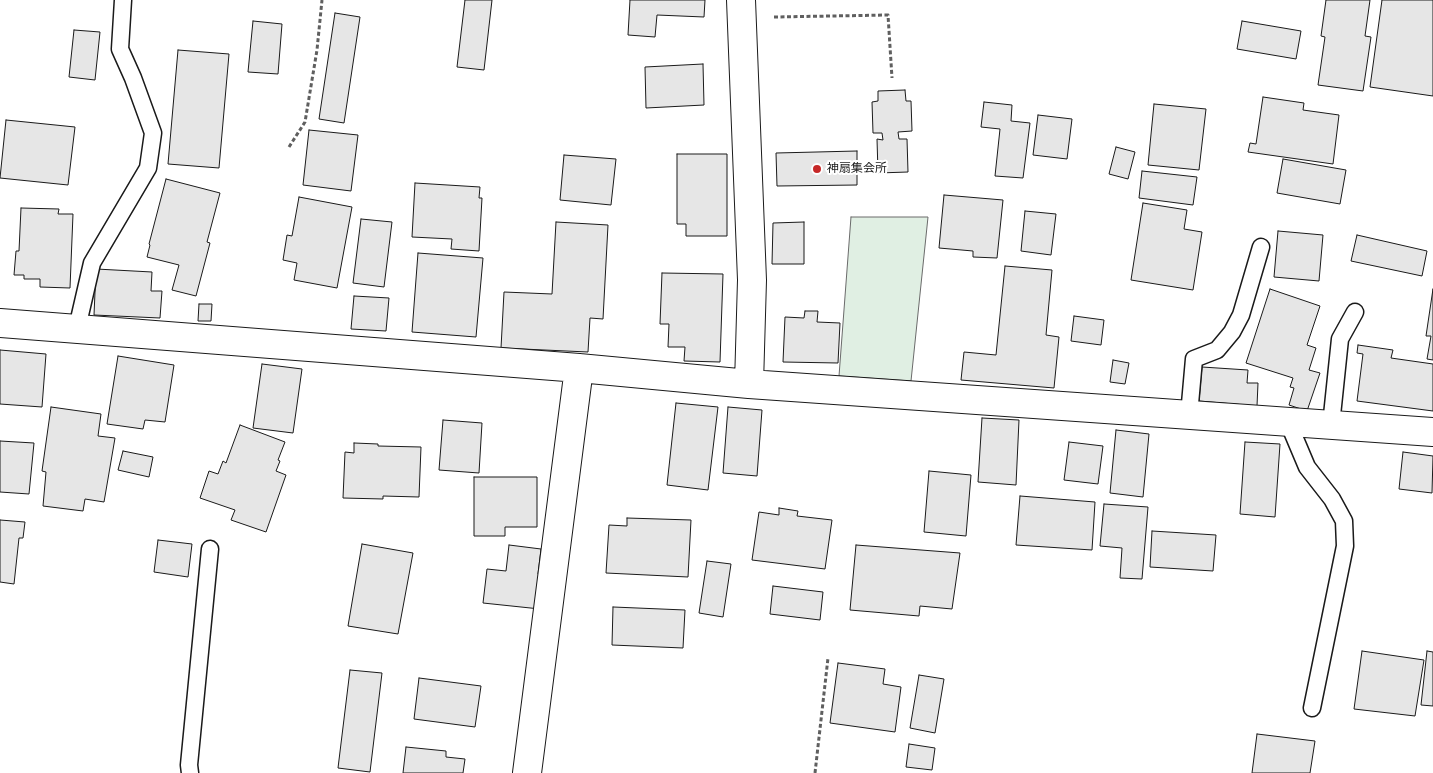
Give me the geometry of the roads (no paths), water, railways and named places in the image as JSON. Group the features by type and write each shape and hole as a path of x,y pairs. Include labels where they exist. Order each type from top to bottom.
{"street":[{"path":"742,9 752,280 749,384"},
{"path":"0,323 579,368 749,384 1433,432"},
{"path":"527,773 579,368"}],"lane":[{"path":"77,328 92,263 148,168 153,133 120,49 123,0"},
{"path":"1189,415 1194,359 1218,350 1232,332 1242,315 1261,248"},
{"path":"1331,425 1340,339 1355,312"},
{"path":"1288,422 1307,467 1332,499 1344,521 1345,546 1312,708"},
{"path":"190,773 189,765 210,549"}],"place":[{"name":"神扇集会所","path":"817,169"}]}
